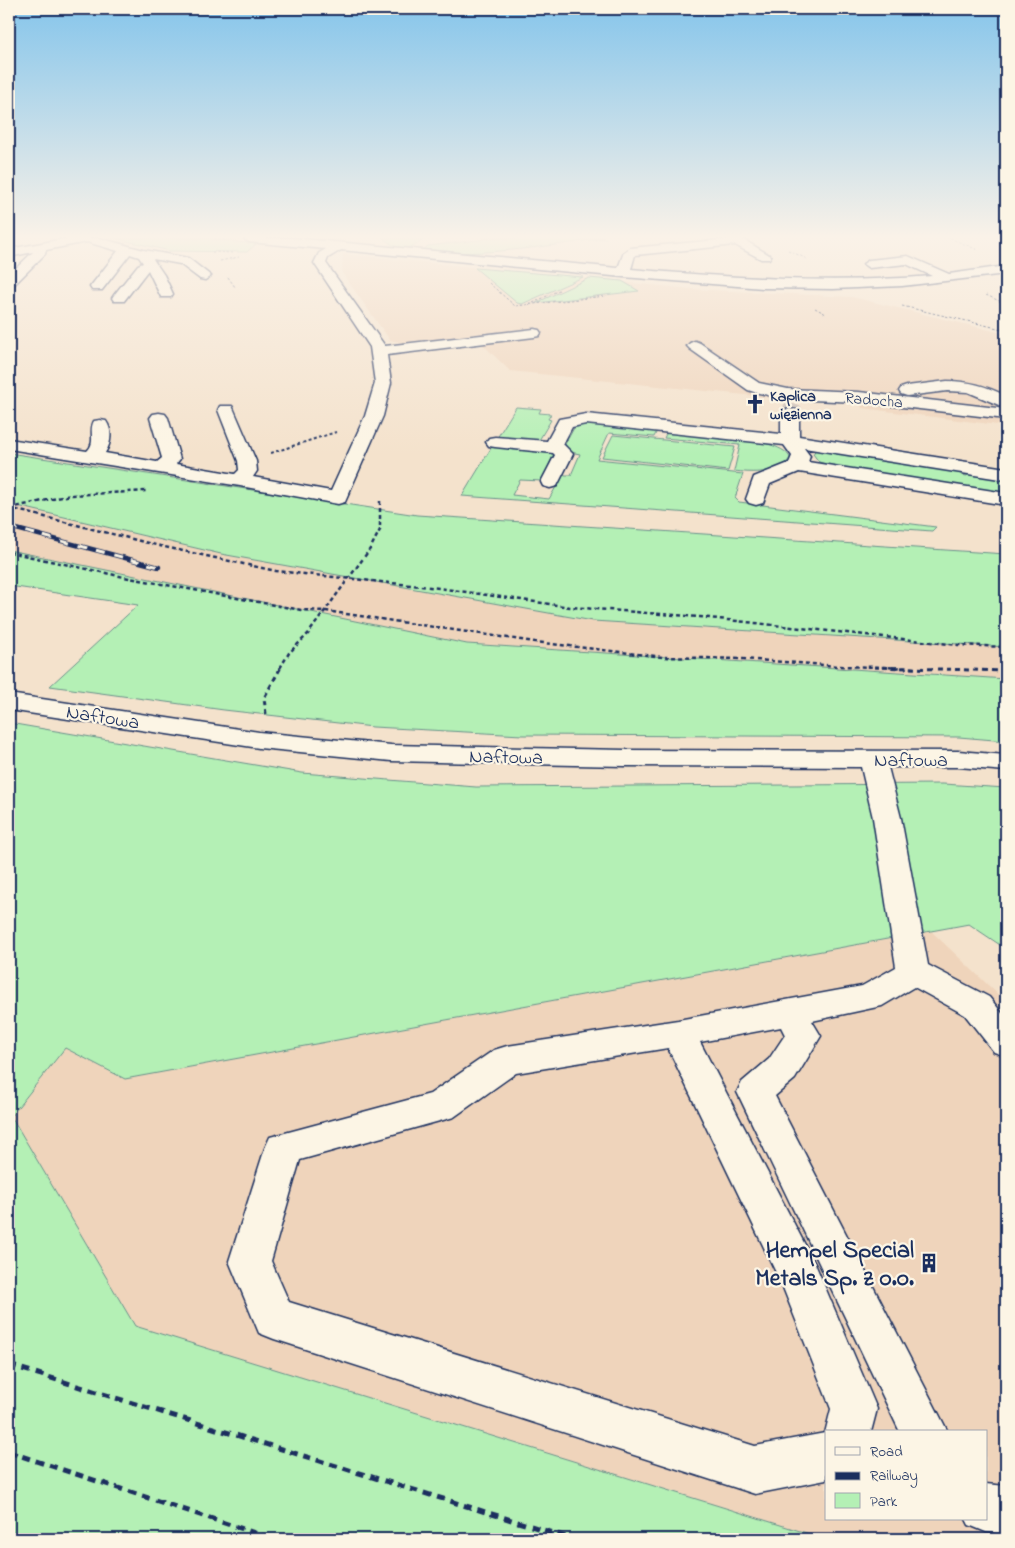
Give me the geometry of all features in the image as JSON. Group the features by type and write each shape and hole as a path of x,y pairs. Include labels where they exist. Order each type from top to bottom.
{"street":[{"path":"9,444 205,474 338,498 374,416 383,383 380,351 350,310"},
{"path":"380,351 534,333"},
{"name":"Radocha","path":"695,346 754,387 793,404 860,396 1006,414"},
{"path":"860,396 954,386 972,386 986,391 1006,403"},
{"path":"793,404 790,440 801,456 797,466"},
{"path":"226,410 246,461 248,471 240,480"},
{"path":"159,418 171,459 161,468"},
{"path":"553,447 566,423 570,421 642,418 1006,474"},
{"path":"91,457 100,450 103,444 100,425"},
{"path":"495,442 559,449 564,454 550,482"},
{"path":"756,499 761,481 797,466 1006,499"},
{"name":"Naftowa","path":"9,702 259,740 391,753 624,758 958,759 1006,763"},
{"path":"872,758 887,818 912,972"},
{"path":"825,1456 755,1470 274,1318 250,1261 284,1148 441,1106 507,1060 678,1033 870,997 912,972"},
{"path":"912,972 977,1006 1006,1042"},
{"path":"790,1012 803,1036 782,1069 755,1092 924,1430"},
{"path":"678,1033 801,1280 854,1409 849,1430"},
{"path":"988,1508 1006,1510"}],"path":[{"path":"922,310 1006,330"},
{"path":"821,312 826,314"},
{"path":"246,461 341,430"},
{"path":"9,508 71,495 151,491 205,474"},
{"path":"266,719 264,698 289,653 308,634 349,580 370,549 380,530 380,499"},
{"path":"9,508 160,546 267,569 349,580 439,588 570,607 709,618 958,645 1006,647"},
{"path":"9,552 124,577 302,610 326,611 535,642 663,657 743,659 838,666 1006,671"},
{"path":"9,1364 573,1539"},
{"path":"9,1452 273,1539"}],"shaded area":[{"path":"369,310 907,310 1006,334 1006,426 862,408 860,402 811,397 804,401 510,371 473,335 402,343 390,340"},
{"path":"9,504 221,554 593,621 1006,647 1006,679 467,644 9,550"},
{"path":"931,931 1006,1002 1006,1539 826,1539 134,1326 11,1116 65,1048 125,1079"}],"green space":[{"path":"516,407 541,409 539,413 551,414 548,419 551,420 538,442 497,438"},
{"path":"586,424 658,429 654,437 609,433 597,459 743,474 735,498 739,502 936,527 932,531 462,496 493,445 555,451 542,481 520,480 512,495 549,499 563,475 571,475 580,454 570,452 565,444 574,428"},
{"path":"668,430 755,441 772,445 784,451 790,458 785,464 764,472 734,471 740,445 664,438"},
{"path":"613,435 735,447 728,471 602,457"},
{"path":"816,449 962,469 961,475 967,476 969,471 1006,476 1006,495 853,471 819,462 813,454"},
{"path":"9,453 417,515 1006,554 1006,647 593,621 221,554 9,504"},
{"path":"9,550 467,644 1006,679 1006,741 959,737 522,735 373,727 224,710 50,686 138,605 9,586"},
{"path":"9,723 302,773 476,787 943,784 1006,788 1006,949 969,924 125,1079 65,1048 11,1116 135,1326 826,1539 9,1539"}],"tunnel":[{"path":"790,414 793,404"}],"railway":[{"path":"9,527 159,567"}],"place":[{"name":"Kaplica więzienna","path":"755,404"},
{"name":"Hempel Special Metals Sp. z o.o.","path":"929,1263"}]}
